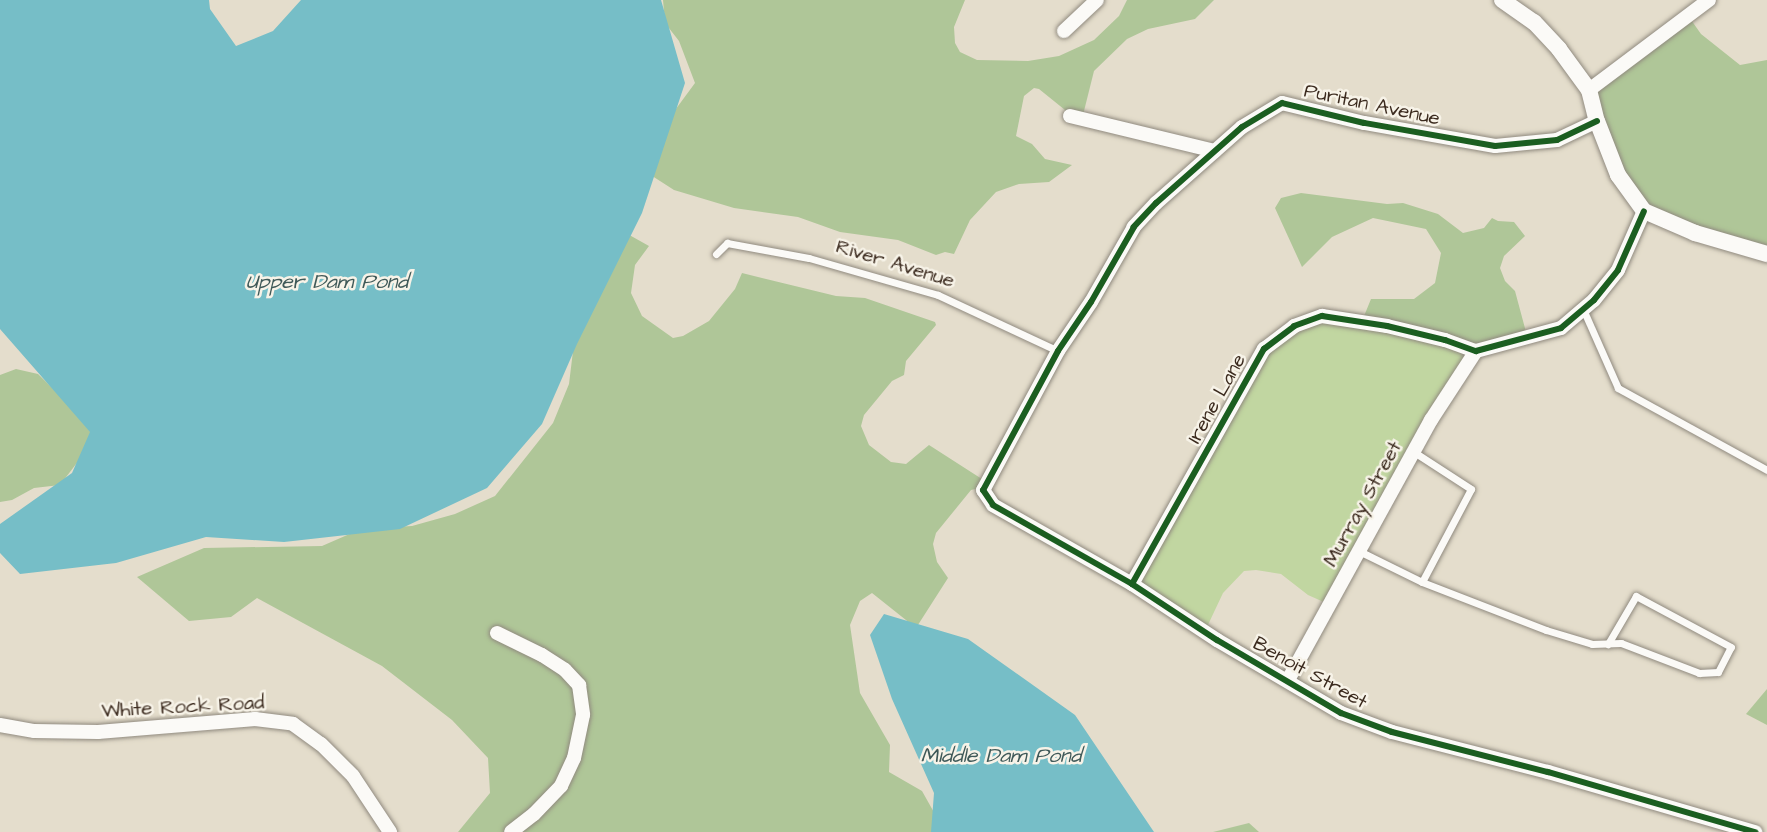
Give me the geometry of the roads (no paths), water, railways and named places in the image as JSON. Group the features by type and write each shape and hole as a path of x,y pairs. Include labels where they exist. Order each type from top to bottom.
{"street":[{"path":"1064,31 1096,0"},
{"path":"1502,0 1534,22 1553,42 1589,90 1597,121 1618,175 1644,211 1695,233 1767,254"},
{"path":"1589,90 1709,0"},
{"name":"Puritan Avenue","path":"987,498 982,490 1058,351 1091,303 1134,227 1156,203 1242,127 1282,103 1364,123 1495,146 1557,140 1597,121"},
{"path":"1070,116 1215,151"},
{"path":"1476,351 1561,328 1583,309 1618,270 1644,211"},
{"name":"Irene Lane","path":"1132,584 1264,349 1294,326 1322,316 1387,326 1445,340 1476,351"},
{"name":"Murray Street","path":"1288,680 1431,420 1476,351"},
{"name":"Benoit Street","path":"987,498 993,506 1132,584 1217,640 1341,713 1392,732 1548,772 1755,832"},
{"path":"497,633 542,655 566,670 579,684 584,715 574,758 561,786 534,814 511,832"},
{"name":"White Rock Road","path":"0,725 34,731 98,732 255,719 293,724 321,744 353,776 390,832"}],"lane":[{"name":"River Avenue","path":"716,254 727,243 809,258 938,295 1058,351"},
{"path":"1583,309 1618,388 1767,470"},
{"path":"1414,452 1471,489 1422,582"},
{"path":"1359,551 1422,582 1546,630 1592,644 1608,644 1621,644 1699,673 1718,672 1731,646 1636,596 1608,644"}],"water":[{"name":"Upper Dam Pond","path":"0,0 209,0 210,9 236,46 273,31 301,0 661,0 685,83 642,213 577,344 542,424 487,488 400,529 284,542 206,537 116,563 20,574 0,553 0,524 72,473 90,432 0,329"},
{"name":"Middle Dam Pond","path":"884,614 968,639 1075,715 1154,832 931,832 934,793 892,699 870,635"}]}
